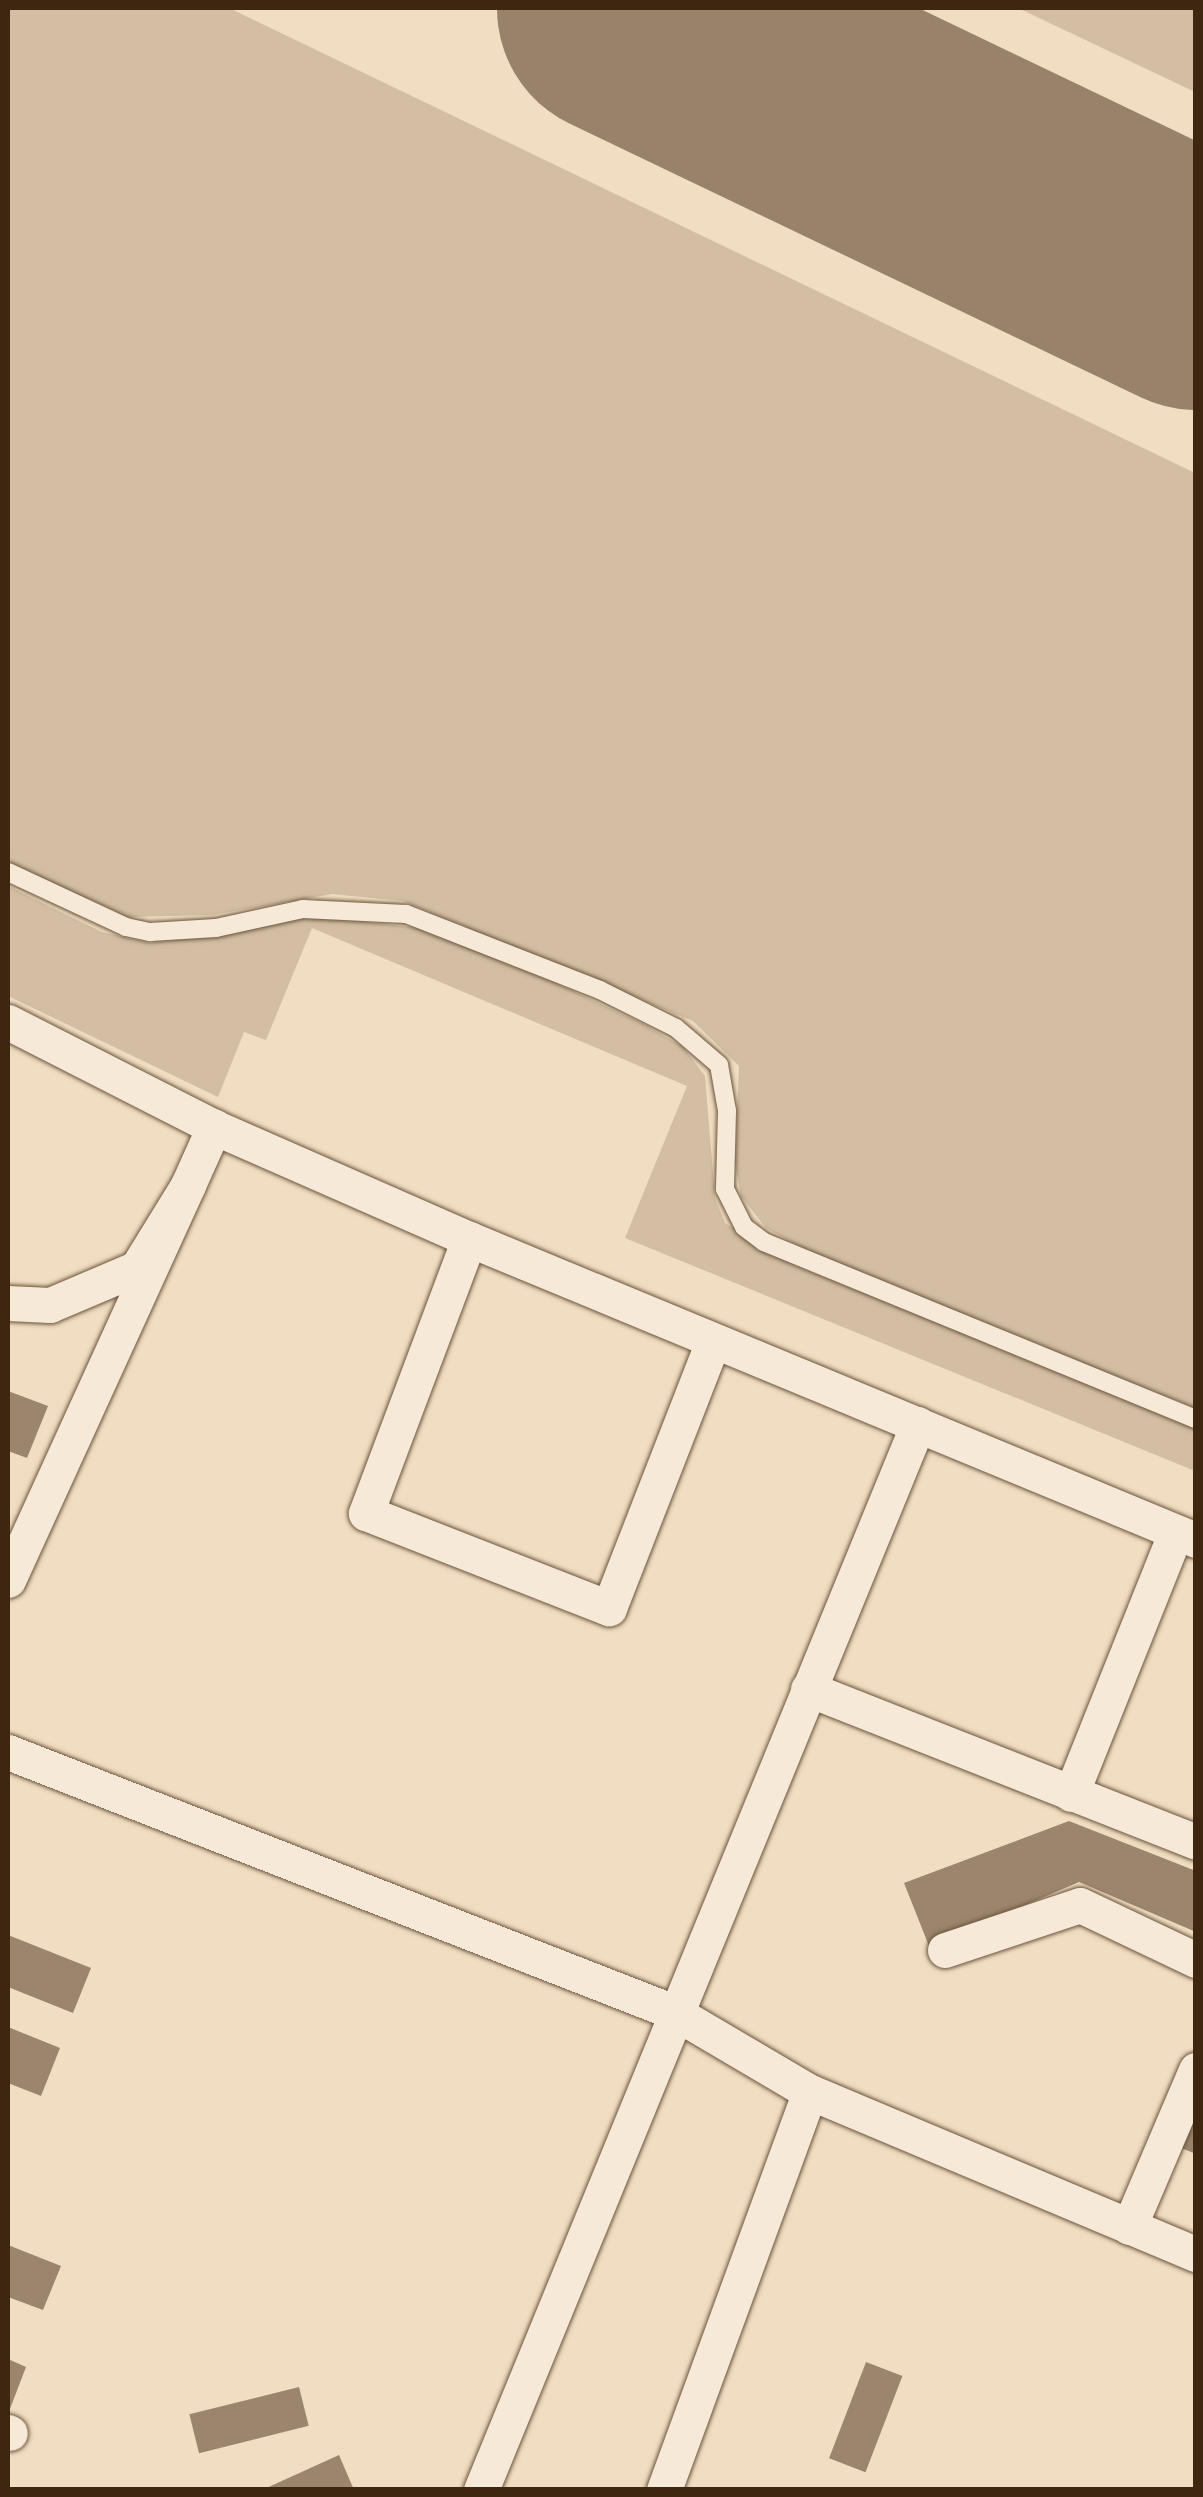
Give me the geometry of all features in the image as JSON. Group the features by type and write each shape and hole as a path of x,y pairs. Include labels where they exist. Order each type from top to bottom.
{"street":[{"path":"8,1022 214,1127 469,1239 1186,1536 1071,1794"},
{"path":"8,1580 214,1127"},
{"path":"8,1303 50,1305 137,1268 188,1184"},
{"path":"469,1239 366,1513 609,1608 712,1340"},
{"path":"481,2490 918,1424"},
{"path":"808,1690 1196,1842"},
{"path":"8,1752 674,2012 810,2092 1196,2254"},
{"path":"945,1950 1080,1905 1196,1960"},
{"path":"1129,2227 1196,2070"},
{"path":"664,2490 810,2092"}],"lane":[{"path":"8,872 126,927 150,932 216,928 303,908 406,914 600,990 676,1028 718,1064 726,1111 725,1189 744,1226 764,1242 1196,1420"}],"shaded area":[{"path":"8,8 229,8 1195,473 1195,1408 808,1251 766,1228 741,1196 735,1163 739,1066 693,1021 403,901 332,894 212,915 128,917 8,863"},
{"path":"1018,8 1195,8 1195,92"},
{"path":"8,886 102,932 150,943 314,916 420,928 501,957 645,1025 683,1047 705,1076 715,1198 725,1223 794,1265 1195,1426 1195,1471 625,1238 687,1086 312,928 266,1040 244,1032 218,1097 8,996"}],"building":[{"path":"8,1391 48,1406 27,1458 8,1451"},
{"path":"1069,1821 1196,1871 1196,1932 1079,1882 929,1946 904,1883"},
{"path":"8,1935 91,1968 73,2013 8,1987"},
{"path":"8,2027 60,2048 41,2096 8,2083"},
{"path":"1196,2106 1196,2154 1179,2147"},
{"path":"8,2245 61,2266 43,2310 8,2297"},
{"path":"8,2359 26,2367 8,2414"},
{"path":"866,2362 902,2376 865,2472 829,2458"},
{"path":"299,2387 309,2426 199,2453 189,2414"},
{"path":"339,2455 354,2490 262,2490"}],"runway":[{"path":"624,8 1196,282"}]}
